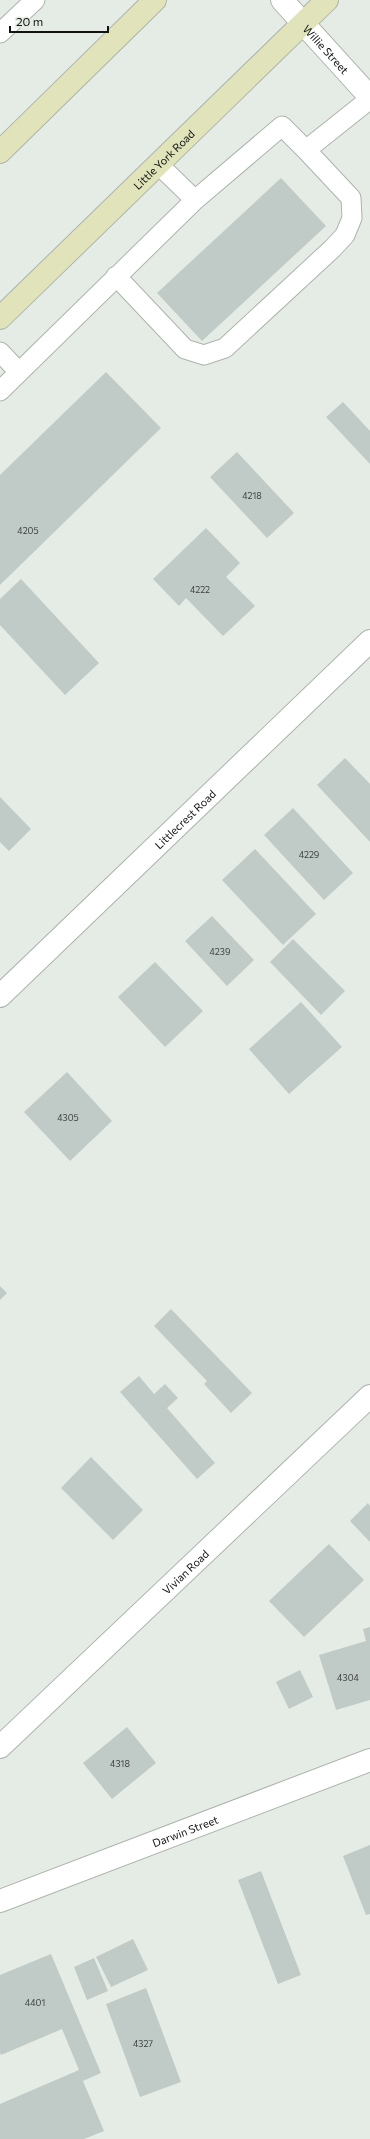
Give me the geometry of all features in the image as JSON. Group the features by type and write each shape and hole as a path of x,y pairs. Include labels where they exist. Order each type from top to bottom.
{"main road":[{"path":"0,152 154,0"},
{"name":"Little York Road","path":"0,318 327,0"}],"street":[{"name":"Willie Street","path":"282,0 370,98"},
{"name":"Littlecrest Road","path":"0,996 370,642"},
{"name":"Vivian Road","path":"0,1747 370,1396"},
{"name":"Darwin Street","path":"0,1901 370,1760"}],"lane":[{"path":"0,32 35,0"},
{"path":"306,150 370,98"},
{"path":"0,391 116,276 195,200 282,126 351,198 352,218 345,235 334,248 225,348 204,354 185,349 116,276"},
{"path":"158,164 195,200"},
{"path":"0,352 19,372"}],"building":[{"path":"281,178 326,226 202,341 157,293"},
{"path":"106,372 161,428 0,585 0,475"},
{"path":"343,402 370,431 370,464 326,417"},
{"path":"237,452 294,513 267,538 210,477"},
{"path":"206,528 240,563 226,577 255,606 223,636 186,598 179,606 153,579"},
{"path":"21,579 99,663 65,695 0,625 0,599"},
{"path":"345,758 370,784 370,842 317,785"},
{"path":"0,797 31,829 9,851 0,842"},
{"path":"293,808 353,873 324,900 264,835"},
{"path":"255,849 316,914 283,945 222,880"},
{"path":"212,916 254,960 227,986 185,941"},
{"path":"293,939 345,991 321,1015 270,962"},
{"path":"155,962 203,1011 165,1047 118,997"},
{"path":"301,1002 342,1047 289,1094 249,1049"},
{"path":"67,1072 112,1121 70,1161 24,1112"},
{"path":"0,1286 7,1293 0,1300"},
{"path":"171,1309 252,1393 231,1413 204,1384 207,1381 154,1326"},
{"path":"139,1376 154,1394 165,1384 178,1398 167,1408 215,1463 197,1479 120,1392"},
{"path":"91,1457 143,1510 113,1540 61,1488"},
{"path":"368,1503 370,1506 370,1542 350,1521"},
{"path":"329,1544 364,1580 304,1637 269,1601"},
{"path":"370,1627 370,1700 336,1710 319,1655 366,1641 363,1629"},
{"path":"300,1670 313,1697 289,1709 276,1682"},
{"path":"127,1727 156,1763 112,1799 83,1763"},
{"path":"370,1845 370,1914 366,1915 343,1856"},
{"path":"261,1871 301,1975 278,1984 238,1880"},
{"path":"133,1939 148,1970 111,1987 96,1957"},
{"path":"51,1954 101,2073 83,2081 104,2131 84,2139 0,2139 0,2104 79,2070 62,2029 1,2055 0,2053 0,1975"},
{"path":"94,1958 108,1991 87,2000 74,1967"},
{"path":"146,1988 181,2082 140,2097 106,2004"}]}
